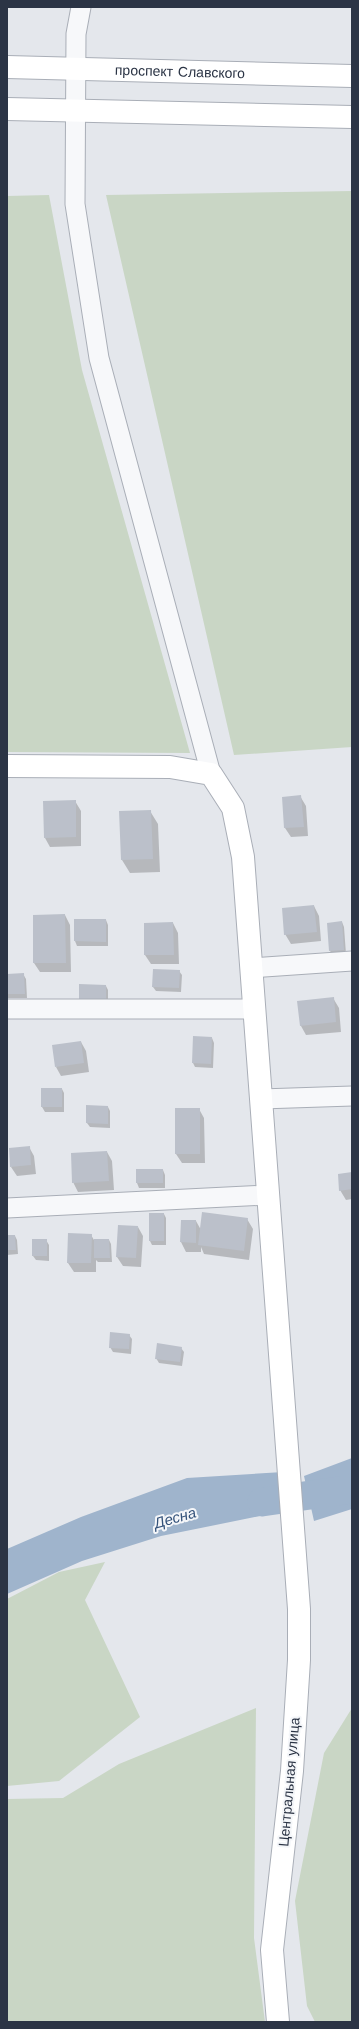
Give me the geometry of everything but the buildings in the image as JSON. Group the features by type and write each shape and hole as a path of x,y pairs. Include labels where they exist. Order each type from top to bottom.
{"street":[{"path":"7,766 170,767 211,774 99,358 75,204 76,34 81,7"},
{"name":"проспект Славского","path":"7,67 352,76"},
{"path":"7,109 352,117"},
{"name":"Центральная улица","path":"211,774 233,808 243,857 299,1608 299,1660 292,1772 272,1950 278,2022"},
{"path":"251,968 352,961"},
{"path":"7,1010 254,1009"},
{"path":"261,1099 352,1096"},
{"path":"7,1208 268,1194"}],"green space":[{"path":"352,191 352,747 234,755 106,195"},
{"path":"49,195 82,370 190,753 7,752 7,196"},
{"path":"105,1562 85,1600 140,1717 59,1781 7,1786 7,1599 59,1572"},
{"path":"256,1708 254,1938 265,2022 7,2022 7,1799 63,1798 119,1764"},
{"path":"352,1708 352,2022 315,2022 307,2006 295,1901 324,1753"}],"water":[{"path":"352,1458 352,1509 314,1521 304,1476"},
{"path":"283,1472 285,1511 161,1536 82,1561 7,1594 7,1549 81,1517 187,1478"}],"waterway":[{"name":"Десна","path":"262,1502 352,1489"}]}
